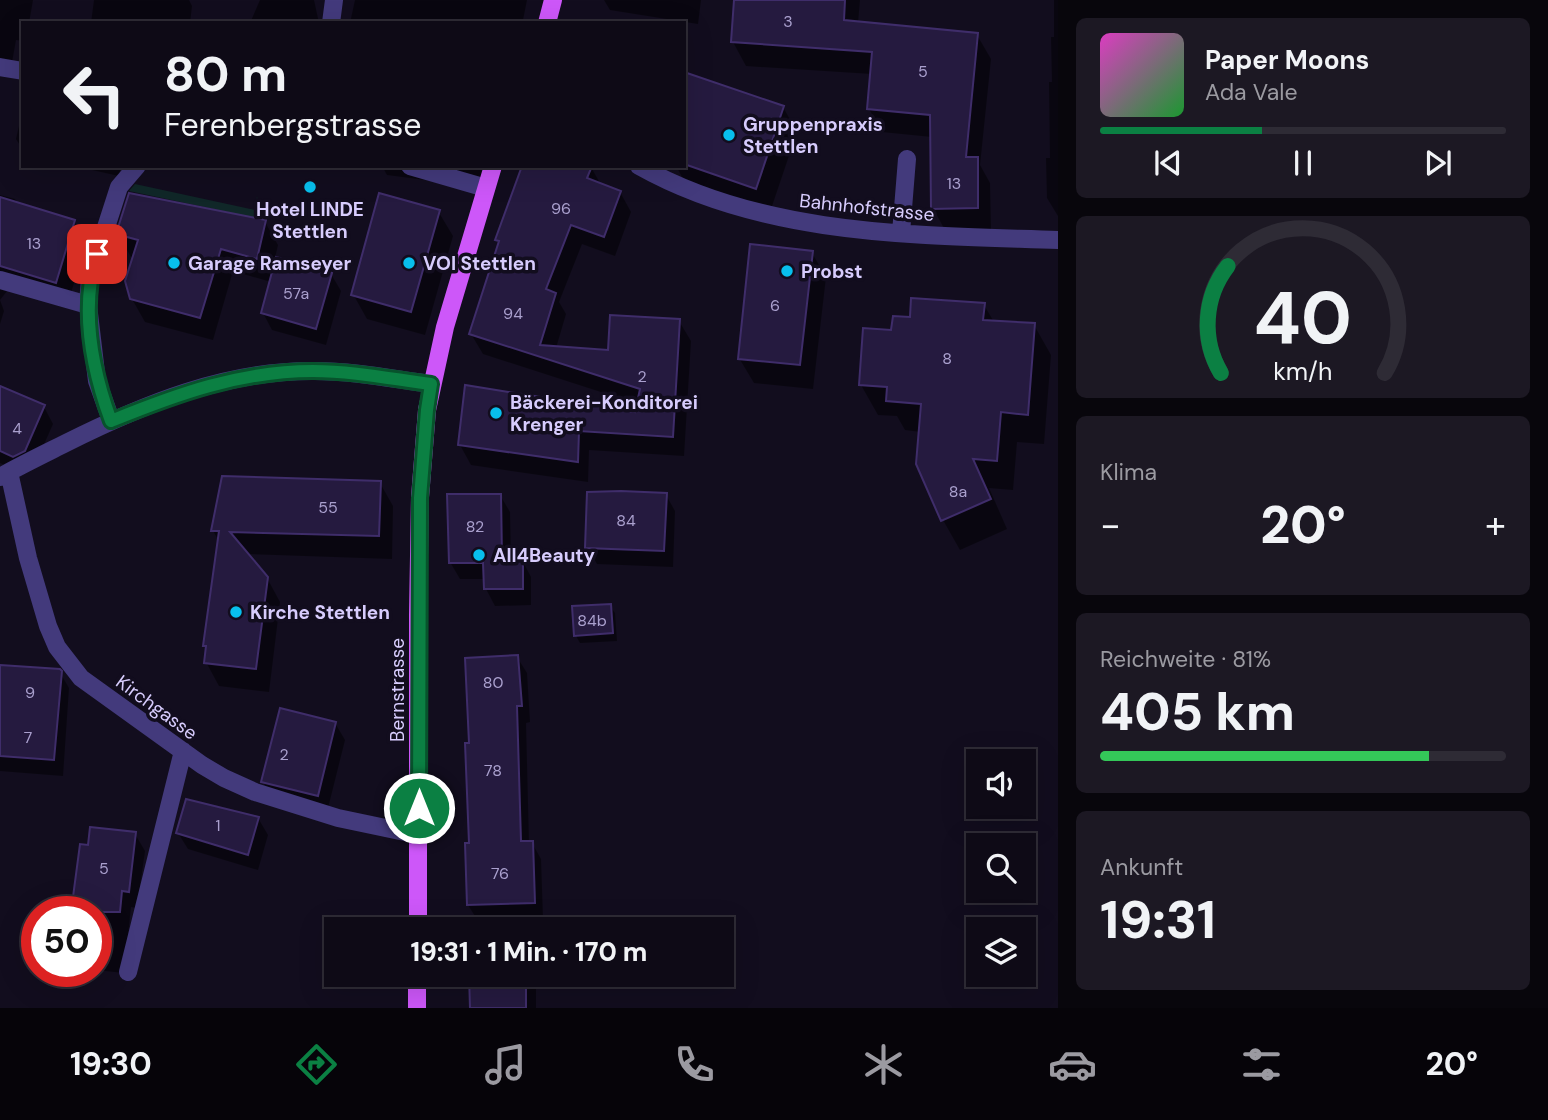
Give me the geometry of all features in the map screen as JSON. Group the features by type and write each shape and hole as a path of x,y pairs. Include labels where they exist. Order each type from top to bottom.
{"main road":[{"path":"548,21 553,0"},
{"name":"Bernstrasse","path":"418,917 420,498 426,420 444,327 492,168"},
{"path":"417,987 417,1008"}],"street":[{"path":"331,21 334,0"},
{"path":"0,66 21,71"},
{"path":"901,233 907,159"},
{"path":"111,421 97,381 88,305 90,277 119,187 135,168"},
{"path":"417,168 486,188"},
{"name":"Bahnhofstrasse","path":"643,168 706,195 775,217 840,229 1058,240"},
{"path":"0,280 88,305"},
{"path":"4,475 111,421 169,398 224,381 282,372 347,372 431,384"},
{"name":"Kirchgasse","path":"4,475 48,626 57,647 81,678 224,778 255,792 338,818 419,835"},
{"path":"128,972 183,751"}],"green space":[{"path":"135,184 255,210 257,196 258,203 270,203 266,220 129,191"}],"building":[{"path":"734,0 845,0 844,20 978,33 966,157 978,157 978,208 931,209 930,115 867,109 872,52 731,42"},
{"name":"Gruppenpraxis Stettlen","path":"686,73 784,106 756,189 686,165"},
{"path":"521,168 591,168 587,178 621,191 604,237 571,225 546,289 556,293 540,345 608,350 610,315 680,319 673,437 579,431 578,462 458,445 465,385 635,412 640,389 469,334 499,241 495,240"},
{"name":"Garage Ramseyer","path":"129,193 266,220 257,259 221,249 200,318 130,299 125,281 138,240 116,234"},
{"path":"379,193 440,210 411,312 351,295"},
{"path":"0,197 75,220 56,283 0,266"},
{"path":"750,244 813,251 800,365 738,359"},
{"path":"276,257 332,273 316,329 261,313"},
{"path":"911,298 985,303 983,320 1035,323 1028,415 1001,412 997,461 973,459 991,499 941,521 916,464 921,404 886,401 887,387 859,385 863,328 891,330 893,316 910,317"},
{"path":"0,386 45,405 25,451 13,457 0,451"},
{"path":"222,476 381,481 379,536 230,532 268,577 256,669 204,663 206,646 203,646 219,531 211,531"},
{"path":"587,492 667,493 664,551 585,548"},
{"path":"447,494 501,494 502,558 523,558 523,589 484,589 483,563 449,563"},
{"path":"611,604 613,633 574,636 572,606"},
{"path":"518,655 522,706 517,706 521,841 533,841 535,903 467,905 465,843 469,843 465,743 469,743 465,658"},
{"path":"0,665 62,671 54,760 0,756"},
{"path":"280,708 336,722 318,796 261,782"},
{"path":"186,799 259,817 248,855 176,833"},
{"path":"90,827 136,832 129,892 122,891 120,912 112,912 112,896 73,896 80,844 88,845"},
{"path":"469,987 526,987 526,1008 470,1008"}],"place":[{"name":"Gruppenpraxis Stettlen","path":"729,135"},
{"name":"Hotel LINDE Stettlen","path":"310,187"},
{"name":"Garage Ramseyer","path":"174,263"},
{"name":"VOI Stettlen","path":"409,263"},
{"name":"Probst","path":"787,271"},
{"name":"Bäckerei-Konditorei Krenger","path":"496,413"},
{"name":"All4Beauty","path":"479,555"},
{"name":"Kirche Stettlen","path":"236,612"}],"route":[{"path":"97,254 90,277 88,305 97,381 111,421 169,398 224,381 282,372 347,372 431,384 420,498 419,808"}]}
